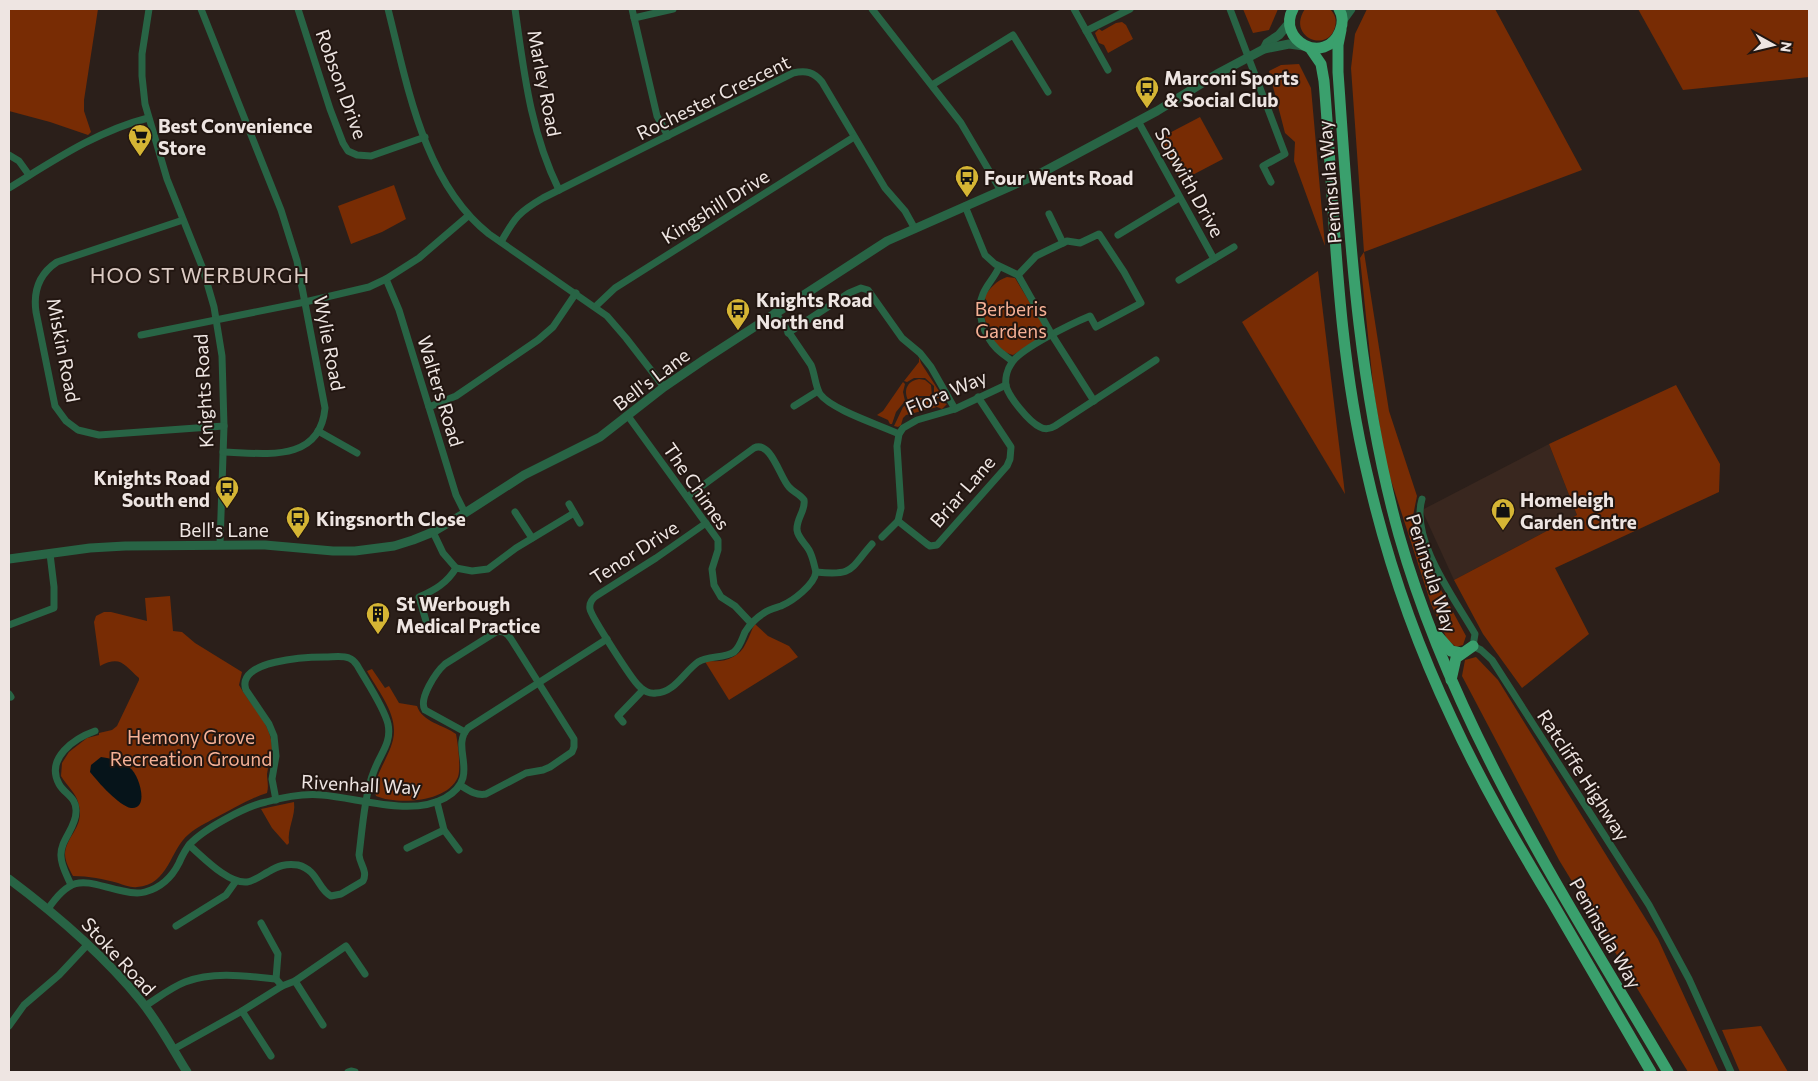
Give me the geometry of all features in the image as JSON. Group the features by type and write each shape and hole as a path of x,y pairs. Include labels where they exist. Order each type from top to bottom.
{"main road":[{"name":"Peninsula Way","path":"1290,13 1293,34 1297,41 1307,47 1321,64 1324,81 1339,300 1355,418 1366,472 1387,548 1418,642 1452,719 1487,790 1652,1072"},
{"path":"1307,47 1327,46 1334,41 1341,19"},
{"name":"Peninsula Way","path":"1341,19 1338,72 1360,345 1382,469 1400,537 1430,627 1451,681 1498,778 1528,833 1668,1072"},
{"path":"1430,627 1451,651 1461,653"},
{"path":"1451,681 1456,658 1473,646"}],"street":[{"name":"Knights Road","path":"149,9 142,64 143,91 148,118 182,220 203,269 216,320 222,356 224,426 220,544"},
{"name":"Wylie Road","path":"201,9 287,227 297,261 325,401 324,420 318,431"},
{"name":"Robson Drive","path":"298,9 340,136 348,150 356,156 371,156 424,138"},
{"path":"388,9 406,81 424,138 447,185 468,216 501,242 596,306 616,325 664,388"},
{"name":"Marley Road","path":"515,9 533,122 544,156 559,190"},
{"path":"632,9 657,116 668,136"},
{"path":"634,18 674,9"},
{"path":"872,9 932,85 969,136 1001,192"},
{"path":"1074,9 1108,70"},
{"path":"1086,31 1130,9"},
{"path":"1230,9 1286,154 1263,166 1271,182"},
{"path":"1341,19 1351,9"},
{"name":"Bell's Lane","path":"1264,49 1267,44 1277,37 1290,13"},
{"path":"932,85 1013,35 1048,92"},
{"name":"Bell's Lane","path":"9,559 108,546 264,544 333,552 355,552 394,546 433,532 466,513 512,482 600,437 664,388 775,312 887,241 1001,192 1064,162 1264,49 1290,44 1307,47"},
{"name":"Rochester Crescent","path":"501,242 512,222 523,209 793,73 803,71 814,73 822,82 889,195 905,211 915,229"},
{"path":"9,188 105,132 127,123 148,118"},
{"name":"Sopwith Drive","path":"1138,121 1214,259"},
{"name":"Kingshill Drive","path":"596,306 614,288 854,137"},
{"path":"9,155 19,161 29,175"},
{"path":"1118,236 1179,198"},
{"path":"966,206 985,255 991,262 1018,275 1052,335 1094,401"},
{"path":"1049,214 1063,243"},
{"path":"141,335 357,291 386,279 419,258 468,216"},
{"name":"Miskin Road","path":"182,220 57,262 47,270 38,284 35,298 36,312 54,401 58,412 72,426 84,433 99,436 224,426"},
{"path":"1018,275 1036,256 1066,241 1080,243 1099,234 1124,272 1141,303 1096,327 1090,316 1052,335 1012,361 1006,373 1006,385 1012,397 1027,416 1039,427 1043,429 1055,426 1156,360"},
{"name":"Sopwith Drive","path":"1180,280 1234,247"},
{"path":"1000,267 983,293 981,319 986,333 996,348 1012,361"},
{"name":"Walters Road","path":"386,279 401,316 456,495 466,513"},
{"path":"788,333 849,293 861,288 868,290 902,338 920,353 932,367 955,409"},
{"path":"429,407 456,396 538,340 553,327 576,292"},
{"path":"775,312 811,365 818,391 827,401 899,434"},
{"name":"Flora Way","path":"898,521 902,500 897,446 899,434 909,424 917,420 955,409 1006,385"},
{"path":"794,406 818,391"},
{"name":"Briar Lane","path":"882,537 898,521 930,546 937,545 1007,466 1011,447 978,397"},
{"name":"The Chimes","path":"628,416 706,523 718,543 712,569 716,590 721,597 735,606 751,624"},
{"path":"223,452 290,452 306,444 318,431 357,452"},
{"path":"623,722 618,716 644,690 656,693 665,691 674,686 689,669 702,660 724,656 733,652 740,644 751,624 763,613 785,604 814,580 816,572 812,556 800,539 797,529 804,500 788,487 778,466 764,448 759,446 754,448 687,497"},
{"path":"1422,499 1420,512 1422,531 1439,574 1475,634 1473,646"},
{"path":"569,504 580,523"},
{"path":"515,512 532,538"},
{"path":"433,532 443,553 456,568 472,571 488,569 532,538 574,513"},
{"name":"Tenor Drive","path":"644,690 637,685 591,612 590,604 594,597 656,558 706,523"},
{"path":"816,572 838,574 847,572 854,567 872,544"},
{"path":"9,626 54,608 54,587 50,554"},
{"path":"426,621 419,597 447,582 456,568"},
{"path":"465,732 427,712 423,708 424,698 438,671 445,664 496,632 501,632 506,633 511,639 538,683 574,739 572,752 544,770 526,774 486,794 474,793 460,785 465,770 462,742 465,732 480,720 538,683 608,639"},
{"name":"Ratcliffe Highway","path":"1473,646 1481,650 1492,660 1649,905 1689,979 1731,1072"},
{"path":"189,845 224,874 236,881 250,881 277,867 288,864 309,870 329,895 337,896 361,883 365,873 359,854 367,801 374,770 387,745 389,731 387,719 354,662 345,657 312,656 280,660 252,673 246,680 246,690 269,724 274,736 276,756 272,780 276,800"},
{"path":"48,909 60,892 71,885 61,855 64,843 75,820 76,810 72,796 59,784 56,776 56,765 60,755 68,746 79,738 95,731"},
{"name":"Rivenhall Way","path":"71,885 81,882 130,893 148,892 160,886 170,877 189,845 201,835 254,805 315,795 414,807 437,802 449,795 460,785"},
{"path":"437,802 444,830 459,850"},
{"path":"407,848 444,830"},
{"name":"Stoke Road","path":"9,879 48,909 112,968 145,1006 187,1072"},
{"path":"176,926 226,895 236,881"},
{"path":"260,923 278,954 276,979 282,986"},
{"path":"9,1026 24,1005 59,974 88,944"},
{"path":"174,1049 282,986 295,981 346,946 365,974"},
{"path":"145,1006 174,987 196,979 218,975 276,979"},
{"path":"295,981 323,1025"},
{"path":"242,1010 271,1056"},
{"path":"348,1072 355,1072"}],"shaded area":[{"path":"1549,444 1577,515 1454,580 1422,510"},
{"path":"101,757 109,758 130,768 137,777 141,798 137,807 131,808 121,803 90,772 91,765"}],"green space":[{"path":"9,9 98,9 84,100 84,111 91,132 88,135 9,111"},
{"path":"1243,9 1278,9 1269,30 1253,33"},
{"path":"1305,9 1330,9 1334,15 1335,27 1331,35 1325,40 1317,41 1310,39 1304,34 1301,27 1301,19"},
{"path":"1367,9 1495,9 1582,170 1364,252 1351,68 1355,34"},
{"path":"1638,9 1809,9 1809,77 1683,90"},
{"path":"1122,22 1126,25 1133,39 1108,53 1104,45 1099,43 1095,33 1099,29 1102,31 1116,23"},
{"path":"1299,64 1311,88 1325,246 1294,161 1295,142 1285,133 1269,71 1281,65"},
{"path":"1200,117 1223,159 1181,181 1158,139"},
{"path":"394,185 406,219 382,232 351,244 338,206"},
{"path":"1364,252 1389,411 1417,496 1413,516 1434,577 1466,636 1463,645 1456,647 1447,639 1431,604 1387,468 1374,394 1360,258"},
{"path":"1318,271 1345,494 1242,322"},
{"name":"Berberis Gardens","path":"1007,277 1015,278 1047,331 1043,337 1013,355 996,344 989,332 984,313 987,301 984,297 994,285"},
{"path":"919,357 944,399 948,401 934,397 934,386 925,378 914,378 907,382 904,381 919,362"},
{"path":"919,379 925,380 931,385 932,396 919,396 908,400 907,386"},
{"path":"903,382 905,384 903,392 905,401 896,412 892,424 890,424 888,420 877,415 883,411"},
{"path":"1676,385 1720,464 1719,492 1555,568 1589,634 1522,688 1483,634 1454,580 1577,515 1549,444"},
{"path":"918,398 926,398 947,404 942,409 937,407 906,415 901,425 898,427 894,426 903,407"},
{"name":"Hemony Grove Recreation Ground","path":"170,596 173,631 182,632 195,643 242,672 239,685 264,722 271,738 272,750 267,774 267,793 241,804 192,832 177,848 163,873 148,885 132,887 101,879 73,876 65,854 66,847 78,824 80,811 75,795 61,776 62,763 69,752 87,738 112,730 117,726 139,680 122,663 113,661 100,666 94,622 96,616 104,612 111,612 147,621 145,598"},
{"path":"755,624 768,636 789,646 798,657 729,700 704,660 723,661 739,653"},
{"path":"1476,657 1498,680 1658,939 1719,1072 1688,1072 1559,860 1462,676 1465,660"},
{"path":"372,669 385,688 389,686 399,703 417,706 428,720 456,734 459,773 452,786 444,792 421,800 408,801 385,799 376,796 376,781 391,747 394,730 388,707 367,671"},
{"path":"294,802 289,843 287,845 272,828 261,809"},
{"path":"1761,1026 1788,1072 1740,1072 1722,1030"}],"place":[{"name":"Marconi Sports & Social Club","path":"1147,109"},
{"name":"Best Convenience Store","path":"140,157"},
{"name":"Four Wents Road","path":"967,198"},
{"name":"Knights Road North end","path":"738,331"},
{"name":"Knights Road South end","path":"227,509"},
{"name":"Homeleigh Garden Cntre","path":"1503,531"},
{"name":"Kingsnorth Close","path":"298,539"},
{"name":"St Werbough Medical Practice","path":"378,635"}],"district":[{"name":"HOO ST WERBURGH","path":"200,274"}]}
